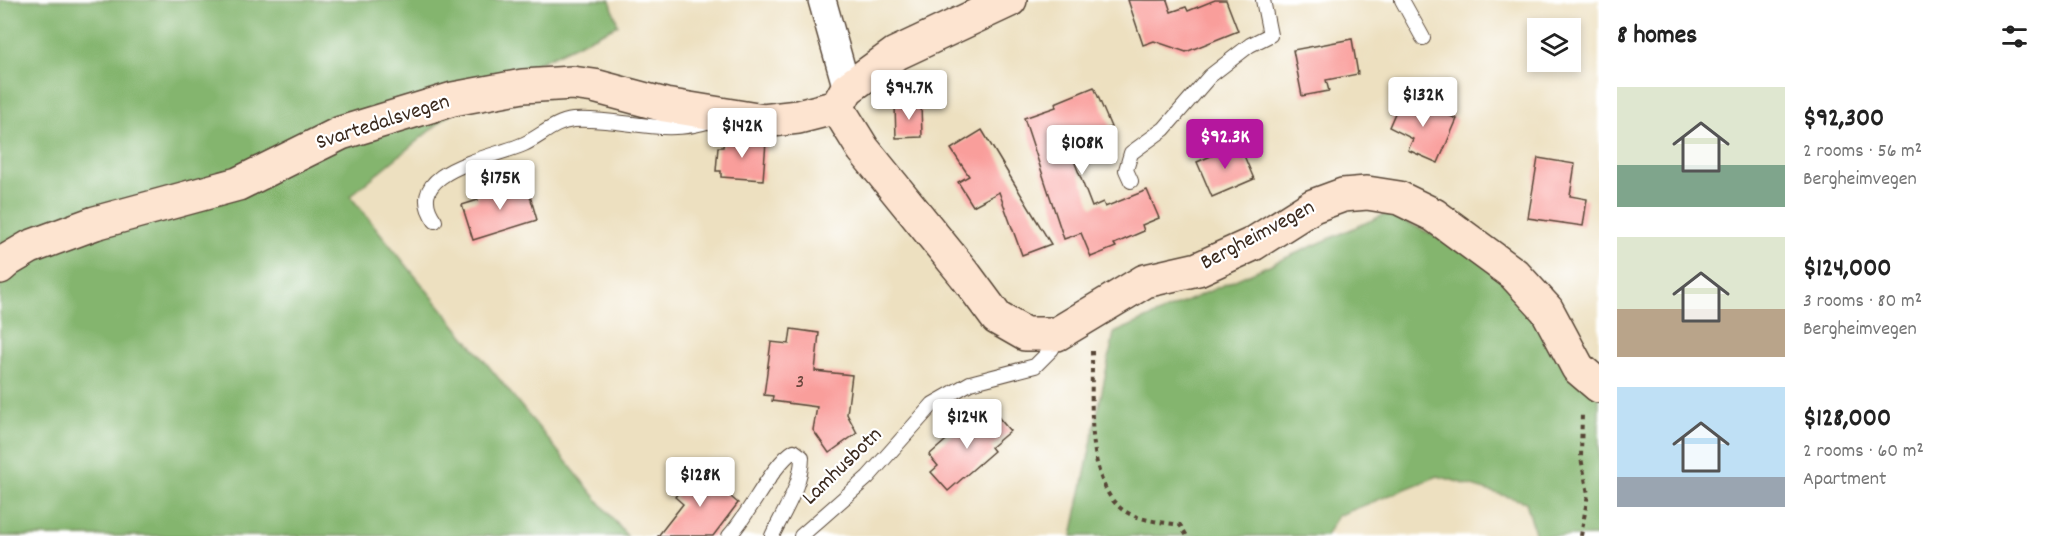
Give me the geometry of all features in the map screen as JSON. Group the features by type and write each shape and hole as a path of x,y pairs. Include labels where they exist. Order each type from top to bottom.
{"street":[{"path":"822,0 842,98 863,149 966,276 997,318 1025,334 1058,334"},
{"path":"842,98 895,54 1010,0"},
{"name":"Svartedalsvegen","path":"0,267 30,247 95,223 238,184 341,133 453,99 523,86 572,83 714,114 763,121 798,117 842,98"},
{"name":"Bergheimvegen","path":"1058,334 1091,311 1145,281 1198,269 1221,260 1253,244 1314,206 1343,195 1367,193 1399,198 1434,215 1514,274 1547,310 1578,368 1595,384"}],"lane":[{"path":"1131,181 1126,170 1131,153 1164,129 1226,62 1270,35 1263,0"},
{"path":"1402,0 1423,38"},
{"path":"435,221 426,209 425,198 428,187 441,176 488,155 524,144 557,124 571,120 600,121 684,129 709,122 714,114"},
{"name":"Lamhusbotn","path":"801,536 868,477 933,404 970,383 1035,366 1052,349 1058,334"},
{"name":"Lamhusbotn","path":"729,536 741,523 778,467 794,451 802,457 802,466 772,536"}],"path":[{"path":"1091,311 1095,459 1106,491 1125,511 1149,520 1180,525 1187,536"},
{"path":"1581,536 1588,494 1581,458 1582,408 1595,384"}],"green space":[{"path":"0,0 610,0 618,25 477,92 350,196 627,536 0,536"},
{"path":"1388,213 1509,272 1599,362 1599,536 1536,536 1526,502 1438,476 1337,516 1326,536 1072,536 1114,333"}],"building":[{"path":"1128,0 1167,0 1171,12 1186,7 1188,11 1215,0 1226,0 1238,31 1186,52 1154,41 1143,45"},
{"path":"1352,39 1358,74 1326,80 1329,91 1302,96 1293,50"},
{"path":"1094,87 1111,127 1068,145 1092,207 1103,202 1105,207 1147,190 1159,218 1142,225 1144,231 1114,244 1116,247 1091,257 1081,233 1064,239 1024,118 1056,107 1055,103"},
{"path":"1403,95 1457,119 1438,163 1408,150 1413,139 1389,127"},
{"path":"921,104 922,137 896,138 895,105"},
{"path":"982,130 1051,244 1022,255 999,192 973,206 958,182 969,176 951,149"},
{"path":"724,139 766,142 763,180 721,177 721,171 716,171 718,147 723,147"},
{"path":"1239,144 1254,179 1212,197 1197,162"},
{"path":"1538,158 1575,164 1570,196 1587,199 1583,226 1528,218"},
{"path":"526,182 537,220 473,240 462,205 478,200 476,195"},
{"path":"791,329 819,333 815,371 852,375 847,414 857,433 829,453 813,430 817,407 772,401 773,396 764,395 771,342 789,344"},
{"path":"994,412 1010,431 991,447 994,451 948,491 931,472 938,466 929,455 969,420 975,428"},
{"path":"697,468 738,503 713,536 658,536 683,504 675,497"}]}
